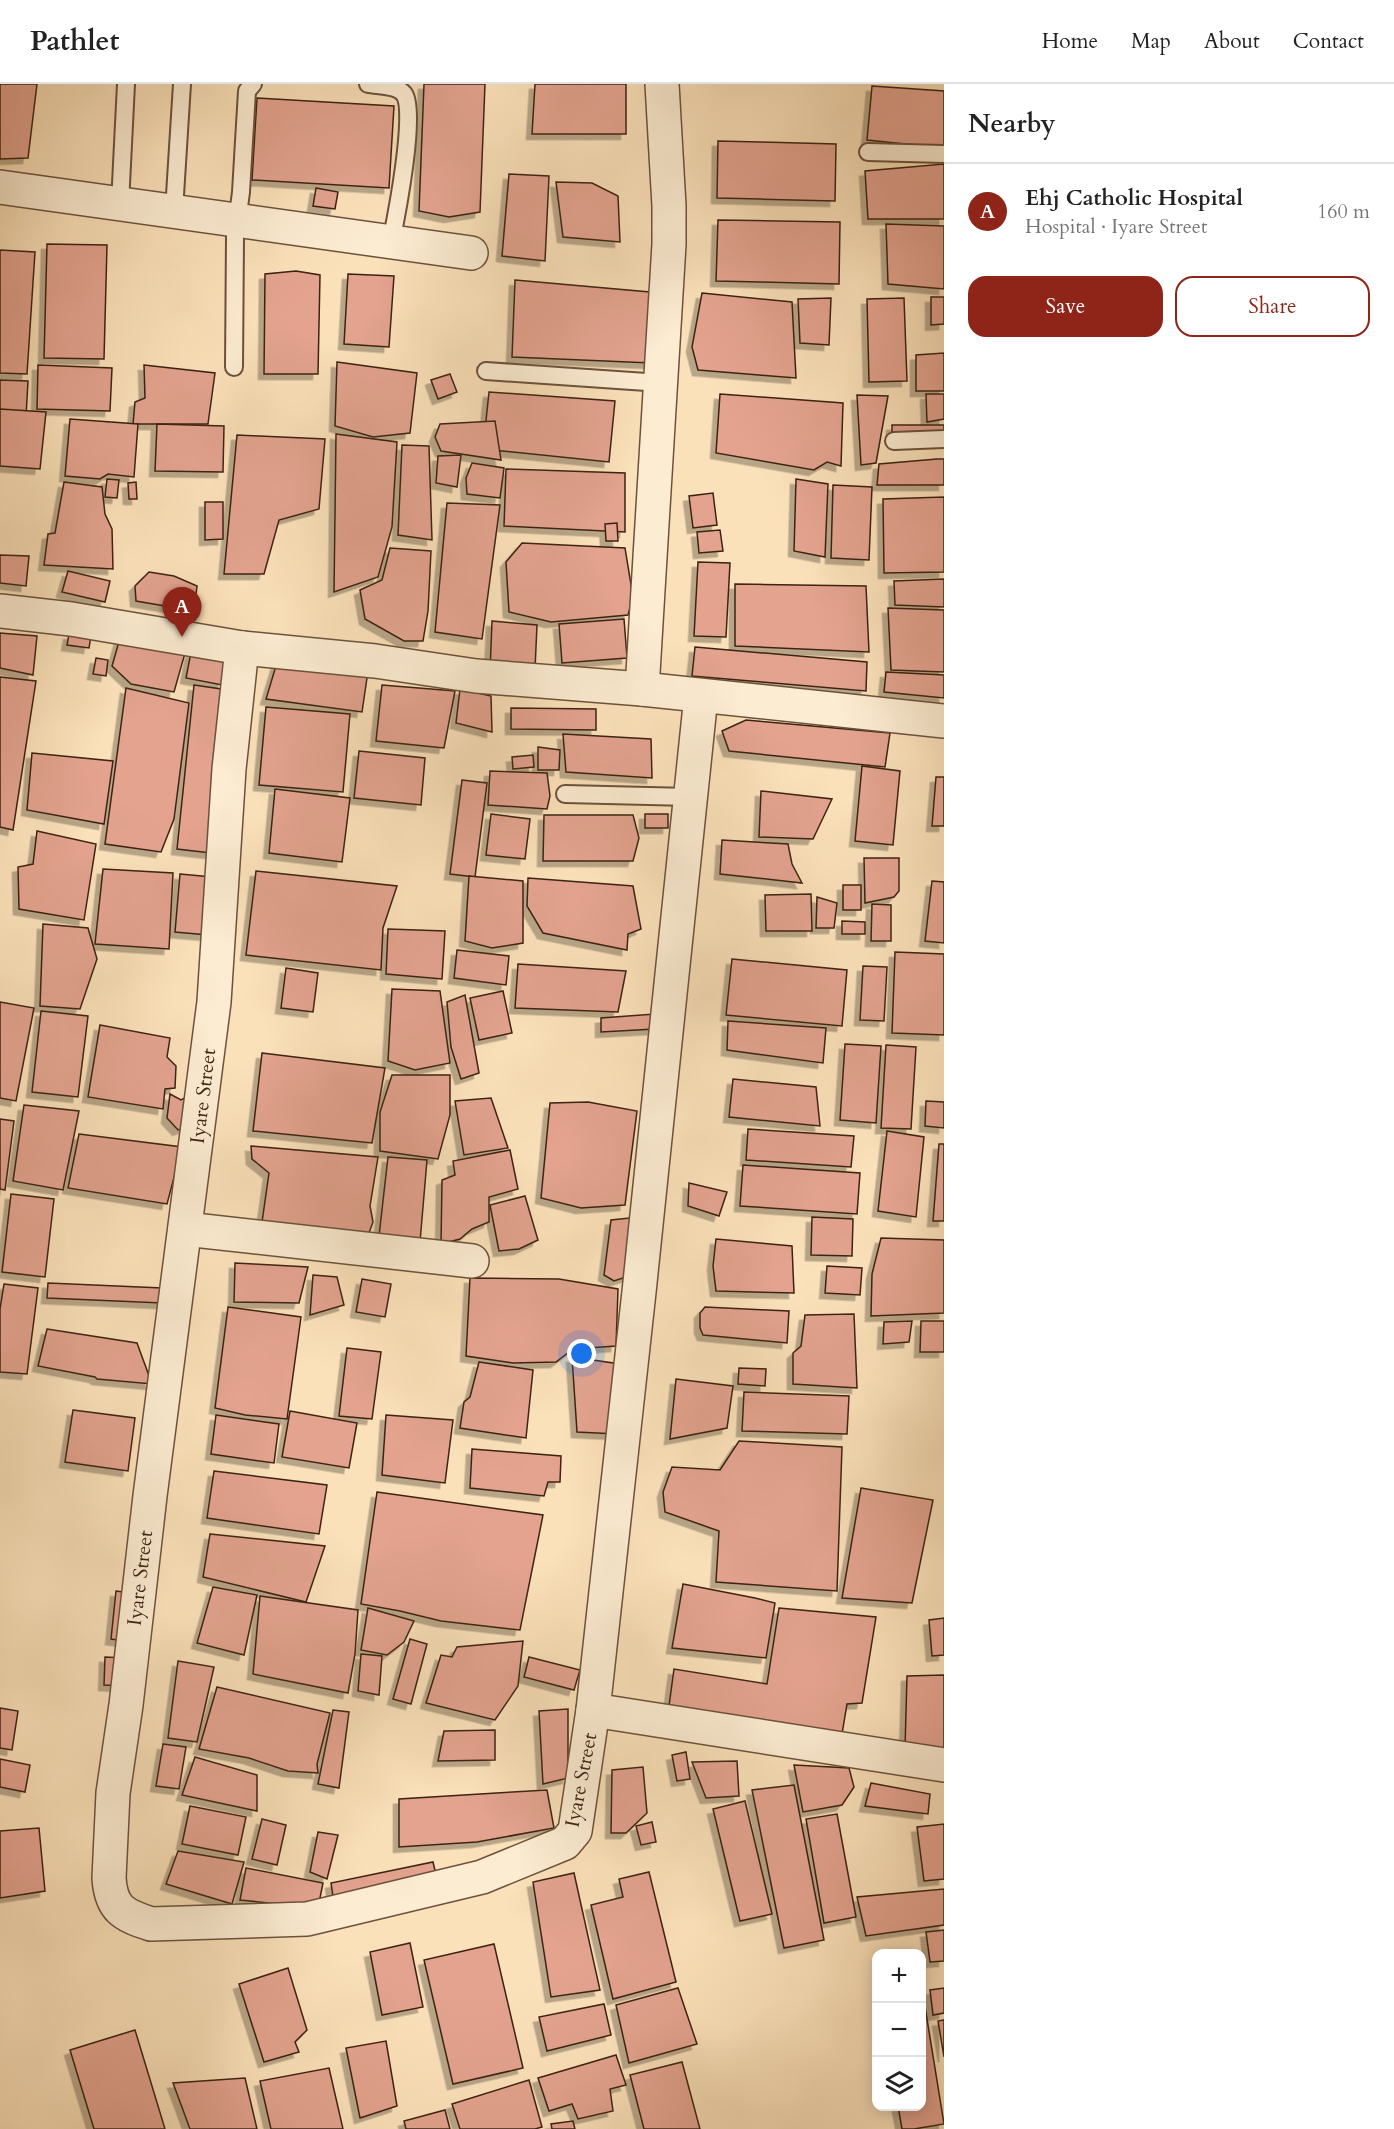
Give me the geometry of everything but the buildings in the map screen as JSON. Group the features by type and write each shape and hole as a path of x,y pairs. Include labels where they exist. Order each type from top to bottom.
{"street":[{"path":"642,689 669,215 662,84"},
{"path":"0,187 471,254"},
{"path":"0,611 71,619 242,648 375,661 476,675 642,689 944,722"},
{"name":"Iyare Street","path":"242,648 229,769 214,1002 113,1793 110,1892 115,1905 128,1917 151,1924 307,1919 482,1877 565,1843 575,1831 593,1710 701,696"},
{"path":"185,1229 472,1261"},
{"path":"593,1710 944,1765"}],"lane":[{"path":"120,204 126,84"},
{"path":"174,211 183,84"},
{"path":"234,367 235,237 247,91 253,84"},
{"path":"368,84 396,89 403,93 408,104 407,134 391,242"},
{"path":"868,152 944,154"},
{"path":"486,370 661,382"},
{"path":"894,441 944,439"},
{"path":"565,794 690,797"}],"place":[{"name":"Ehj Catholic Hospital","path":"182,637"}]}
